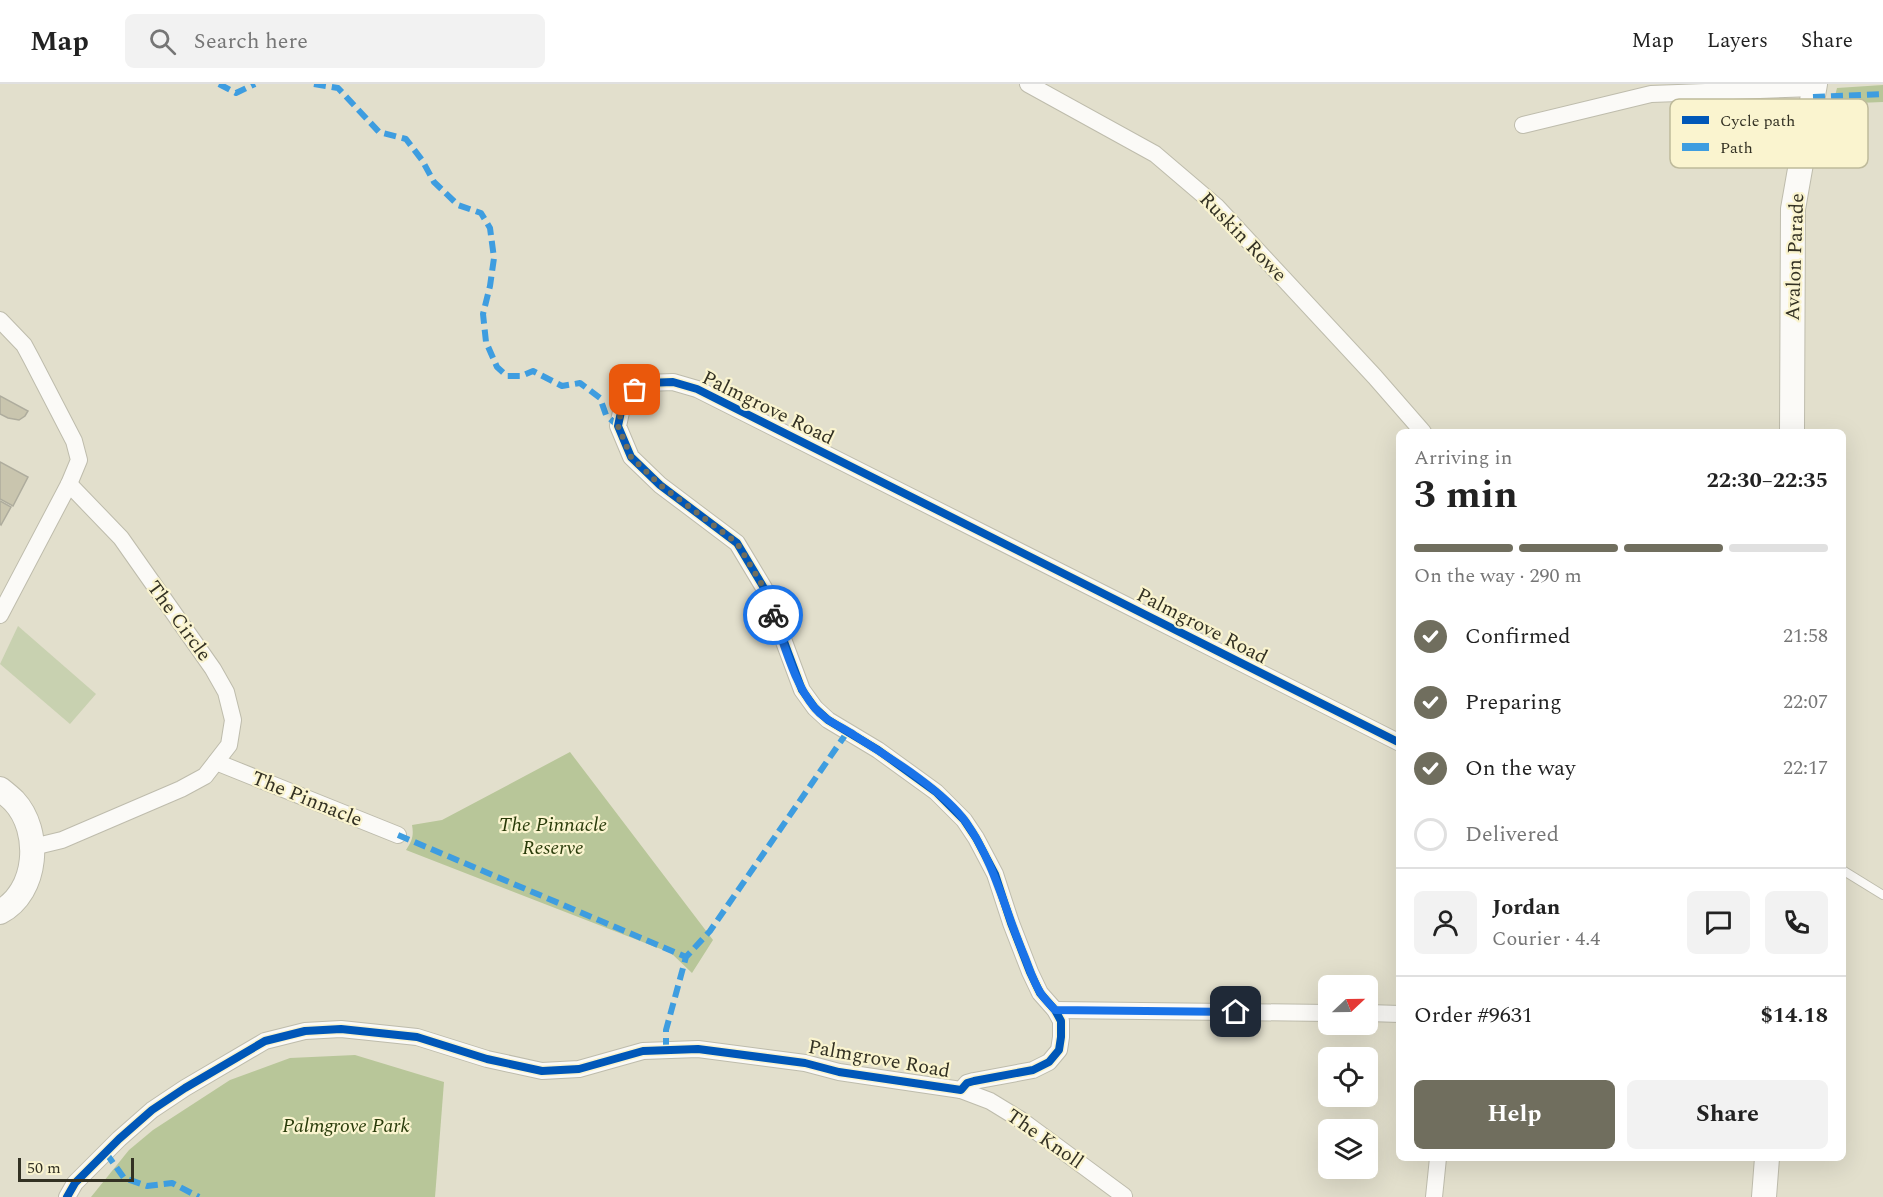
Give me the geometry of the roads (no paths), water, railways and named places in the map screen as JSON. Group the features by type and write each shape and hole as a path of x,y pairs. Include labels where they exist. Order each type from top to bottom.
{"street":[{"name":"Ruskin Rowe","path":"1028,84 1155,154 1216,206 1376,377 1420,429"},
{"path":"1523,125 1651,94 1815,86"},
{"name":"Avalon Parade","path":"1792,429 1793,209 1800,168"},
{"path":"0,320 24,345 74,441 79,460 69,484 0,615"},
{"name":"Palmgrove Road","path":"67,1197 75,1183 152,1110 184,1088 265,1041 305,1031 341,1029 417,1037 487,1059 542,1071 579,1069 643,1051 698,1049 805,1063 839,1072 961,1090 967,1083 974,1081 1033,1071 1049,1062 1059,1050 1061,1021 1055,1010 1040,993 1011,923 995,874 964,820 936,792 878,750 828,720 814,708 802,690 764,588 737,543 660,485 631,457 618,426 624,398 646,383 673,382 697,389 1396,741"},
{"name":"The Circle","path":"33,847 62,840 181,789 205,776 229,745 233,720 226,692 213,669 121,538 69,484"},
{"name":"The Pinnacle","path":"216,762 398,835"},
{"path":"0,789 16,802 27,823 33,847 30,872 21,893 0,912"},
{"path":"1055,1010 1318,1013"},
{"path":"1378,1013 1396,1014"},
{"name":"The Knoll","path":"961,1090 990,1101 1021,1120 1124,1196"},
{"path":"1434,1197 1438,1161"},
{"path":"1764,1197 1767,1161"}],"lane":[{"path":"1846,872 1883,895"}],"park label":[{"name":"The Pinnacle Reserve","path":"553,836"},
{"name":"Palmgrove Park","path":"346,1126"}]}
